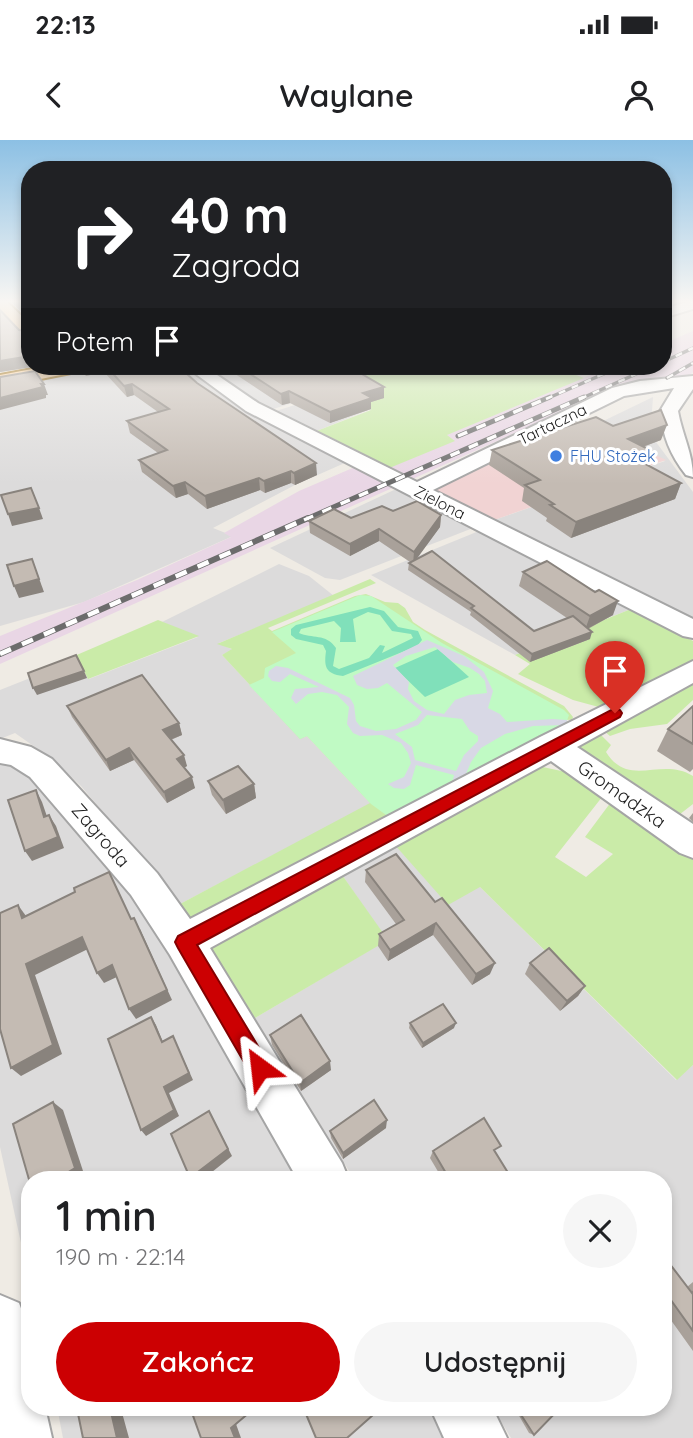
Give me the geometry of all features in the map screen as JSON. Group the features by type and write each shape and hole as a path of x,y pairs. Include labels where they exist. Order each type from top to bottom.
{"main road":[{"path":"0,381 28,375"}],"street":[{"name":"Zielona","path":"206,375 252,407 693,630"},
{"name":"Tartaczna","path":"417,490 618,392 640,386 686,381"},
{"path":"686,381 684,389 671,405 671,427 679,452 693,471"},
{"path":"184,942 693,671"},
{"name":"Gromadzka","path":"551,745 693,843"},
{"name":"Zagroda","path":"0,751 20,755 41,768 144,884 184,942 320,1171"},
{"path":"0,1322 22,1438"},
{"path":"464,1416 477,1438"}],"shaded area":[{"path":"672,363 693,363 693,372 687,378 613,389 0,664 0,636 137,580 231,537 224,533 299,491 355,467 454,440 446,435 590,375 672,375"},
{"path":"64,375 195,375 232,402 347,462 295,485 213,528 233,536 84,602 0,626 0,388"},
{"path":"216,375 345,375 384,398 371,409 314,432 273,412 320,397 318,395 270,410"},
{"path":"653,397 651,424 656,442 693,492 693,620 494,520 665,461 595,425"},
{"path":"592,424 666,460 494,520 432,489 490,462"},
{"path":"394,490 403,491 473,528 340,580 325,578 270,548"},
{"path":"479,531 631,609 515,655 371,575"},
{"path":"279,564 309,576 334,596 219,643 233,650 222,655 300,738 307,736 371,804 180,904 81,786 52,759 15,733 0,739 0,690 78,659 89,679 198,637 162,622"},
{"path":"427,640 464,656 484,672 493,691 488,708 500,714 507,722 553,719 567,720 566,725 533,726 505,734 481,748 463,781 451,788 454,775 416,765 410,785 404,789 394,788 388,784 404,777 411,763 401,743 382,735 360,736 353,733 347,724 349,707 337,695 322,692 308,694 296,704 291,698 295,689 319,687 290,674 280,682 272,681 268,676 269,671 276,666 288,668 350,698 354,705 356,721 360,726 376,731 396,729 416,720 422,712 387,683 378,688 367,689 357,685 353,676","holes":["435,647 453,662 479,674 485,681 487,693 455,700 444,714 427,710 414,701 408,689 409,682 393,665 406,656","427,715 462,719 470,731 478,736 478,741 464,755 456,771 415,760 412,747 395,734 418,725"]},
{"path":"0,760 22,766 138,900 297,1171 21,1171 21,1243 0,1147"},
{"path":"394,844 480,887 676,1080 693,1065 693,1438 511,1438 498,1416 672,1416 672,1171 349,1171 255,1018 387,940 340,872"},
{"path":"59,1416 437,1416 450,1438 63,1438"}],"green space":[{"path":"338,375 576,375 584,378 447,435 455,441 387,469 314,432 371,410"},
{"path":"370,579 376,583 268,628 272,631 355,596 366,594 385,602 398,603 405,608 413,622 564,706 573,717 572,720 553,719 451,788 190,920 180,904 370,803 307,736 300,739 222,655 232,649 217,644"},
{"path":"360,595 371,596 442,643 564,710 569,715 565,726 393,820 371,804 307,736 300,739 249,685 264,678 265,668 296,653 272,632"},
{"path":"370,607 384,611 398,627 418,631 422,640 417,646 343,676 332,673 327,668 323,645 296,639 291,635 291,629 296,625","holes":["368,612 380,615 392,631 411,634 413,638 382,653 385,646 380,645 369,658 339,669 333,666 336,648 332,643 323,638 299,633 301,629 334,621 341,628 340,642 356,642 353,619"]},
{"path":"631,609 693,641 693,660 606,709 573,700 518,674 530,664 515,655 553,640 564,649 589,639 579,630"},
{"path":"158,620 199,636 88,679 78,659 72,657"},
{"path":"438,649 469,677 425,697 395,668"},
{"path":"693,681 693,700 667,724 630,729 610,736 604,731"},
{"path":"598,732 611,745 606,752 615,763 625,769 669,769 693,776 693,804 675,818 578,748 580,742"},
{"path":"538,766 580,775 606,792 555,857 586,877 613,854 585,837 614,798 693,854 693,1065 677,1080 480,887 448,905 394,844"},
{"path":"340,872 388,940 255,1018 206,943"}],"building":[{"path":"21,373 38,375 44,384 41,384 43,387 0,398 0,377"},
{"path":"114,375 188,375 316,463 294,473 291,471 264,481 259,478 205,496 185,482 173,486 139,460 167,450 127,421 169,409 132,384 124,386"},
{"path":"252,375 363,375 384,387 363,393 372,398 330,412 289,391 281,394"},
{"path":"661,410 667,425 628,439 652,451 634,458 681,483 576,522 525,485 540,480 492,450 596,417 613,426"},
{"path":"31,488 39,508 8,514 1,495"},
{"path":"417,501 441,515 414,552 379,529 350,544 309,521 334,509 351,518 382,506 393,511"},
{"path":"432,551 534,631 573,616 592,632 532,654 471,608 474,606 409,563"},
{"path":"32,559 39,579 14,586 7,565"},
{"path":"547,561 595,592 599,590 618,601 590,616 523,572"},
{"path":"76,655 84,671 33,688 28,673"},
{"path":"142,675 179,723 163,730 184,755 177,759 192,777 164,792 129,748 106,760 67,706"},
{"path":"693,706 693,744 668,729"},
{"path":"238,766 254,784 223,800 208,781"},
{"path":"36,790 44,817 49,815 58,837 25,851 8,800"},
{"path":"396,854 435,902 442,898 495,963 476,974 436,923 390,950 379,934 404,920 366,870"},
{"path":"109,872 131,919 134,918 167,990 129,1009 112,965 97,973 82,937 26,964 53,1045 11,1068 0,1029 0,913 18,905 22,918 75,892 74,888"},
{"path":"549,948 585,986 567,1001 530,963"},
{"path":"443,1004 456,1023 423,1043 410,1023"},
{"path":"301,1015 330,1061 300,1083 270,1035"},
{"path":"151,1017 162,1042 173,1036 189,1073 164,1087 174,1110 141,1130 108,1039"},
{"path":"374,1100 387,1120 343,1153 330,1131"},
{"path":"53,1102 75,1168 70,1171 27,1171 13,1124"},
{"path":"209,1111 228,1149 199,1171 187,1171 171,1134"},
{"path":"484,1118 501,1146 494,1150 507,1171 445,1171 433,1151"},
{"path":"672,1267 693,1292 693,1331 672,1302"},
{"path":"78,1416 112,1416 117,1438 83,1438"},
{"path":"193,1416 245,1416 231,1428 235,1438 201,1438"},
{"path":"307,1416 372,1416 347,1438 316,1438"},
{"path":"522,1416 552,1416 534,1435"}],"railway":[{"path":"667,378 693,363"},
{"path":"546,399 601,375"},
{"path":"580,399 634,375"},
{"path":"458,436 550,397"},
{"path":"304,520 584,397"},
{"path":"0,654 308,518"}],"place":[{"name":"FHU Stożek","path":"556,456"}],"route":[{"path":"260,1068 184,942 615,713"}]}
